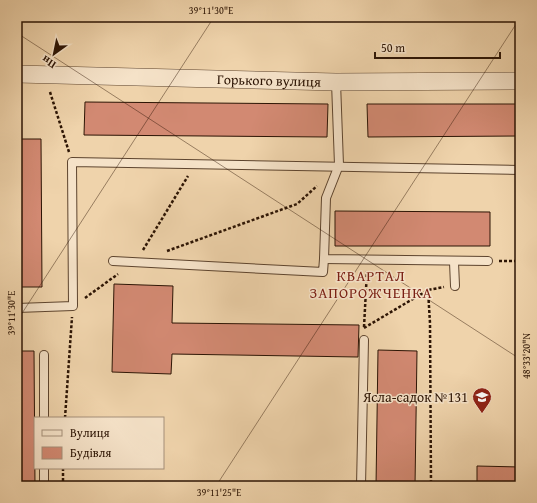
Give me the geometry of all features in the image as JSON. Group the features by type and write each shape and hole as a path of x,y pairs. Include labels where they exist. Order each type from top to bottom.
{"street":[{"name":"Горького вулиця","path":"17,74 336,82 520,81"}],"lane":[{"path":"113,261 323,272 326,198 339,165 336,82"},
{"path":"17,308 73,306 72,162 339,165 520,170"},
{"path":"324,259 454,262 488,261"},
{"path":"454,262 455,286"},
{"path":"361,486 364,340"},
{"path":"44,355 44,417"},
{"path":"44,469 44,486"}],"path":[{"path":"45,75 72,162"},
{"path":"65,417 73,306 135,262 196,163"},
{"path":"165,252 297,204 318,185"},
{"path":"364,340 367,260"},
{"path":"488,261 520,262"},
{"path":"364,327 428,290 455,286"},
{"path":"428,290 430,323 431,486"},
{"path":"63,469 63,486"}],"building":[{"path":"85,102 328,104 327,137 84,135"},
{"path":"367,104 520,104 520,136 368,137"},
{"path":"17,139 41,139 42,287 17,287"},
{"path":"335,211 490,212 490,246 335,246"},
{"path":"114,284 173,286 172,323 359,325 358,357 172,354 171,374 112,372"},
{"path":"378,350 417,351 415,486 376,486"},
{"path":"17,351 34,351 35,486 17,486"},
{"path":"477,466 520,467 520,486 477,486"}],"place":[{"name":"Ясла-садок №131","path":"482,414"}],"district":[{"name":"КВАРТАЛ ЗАПОРОЖЧЕНКА","path":"371,284"}]}
